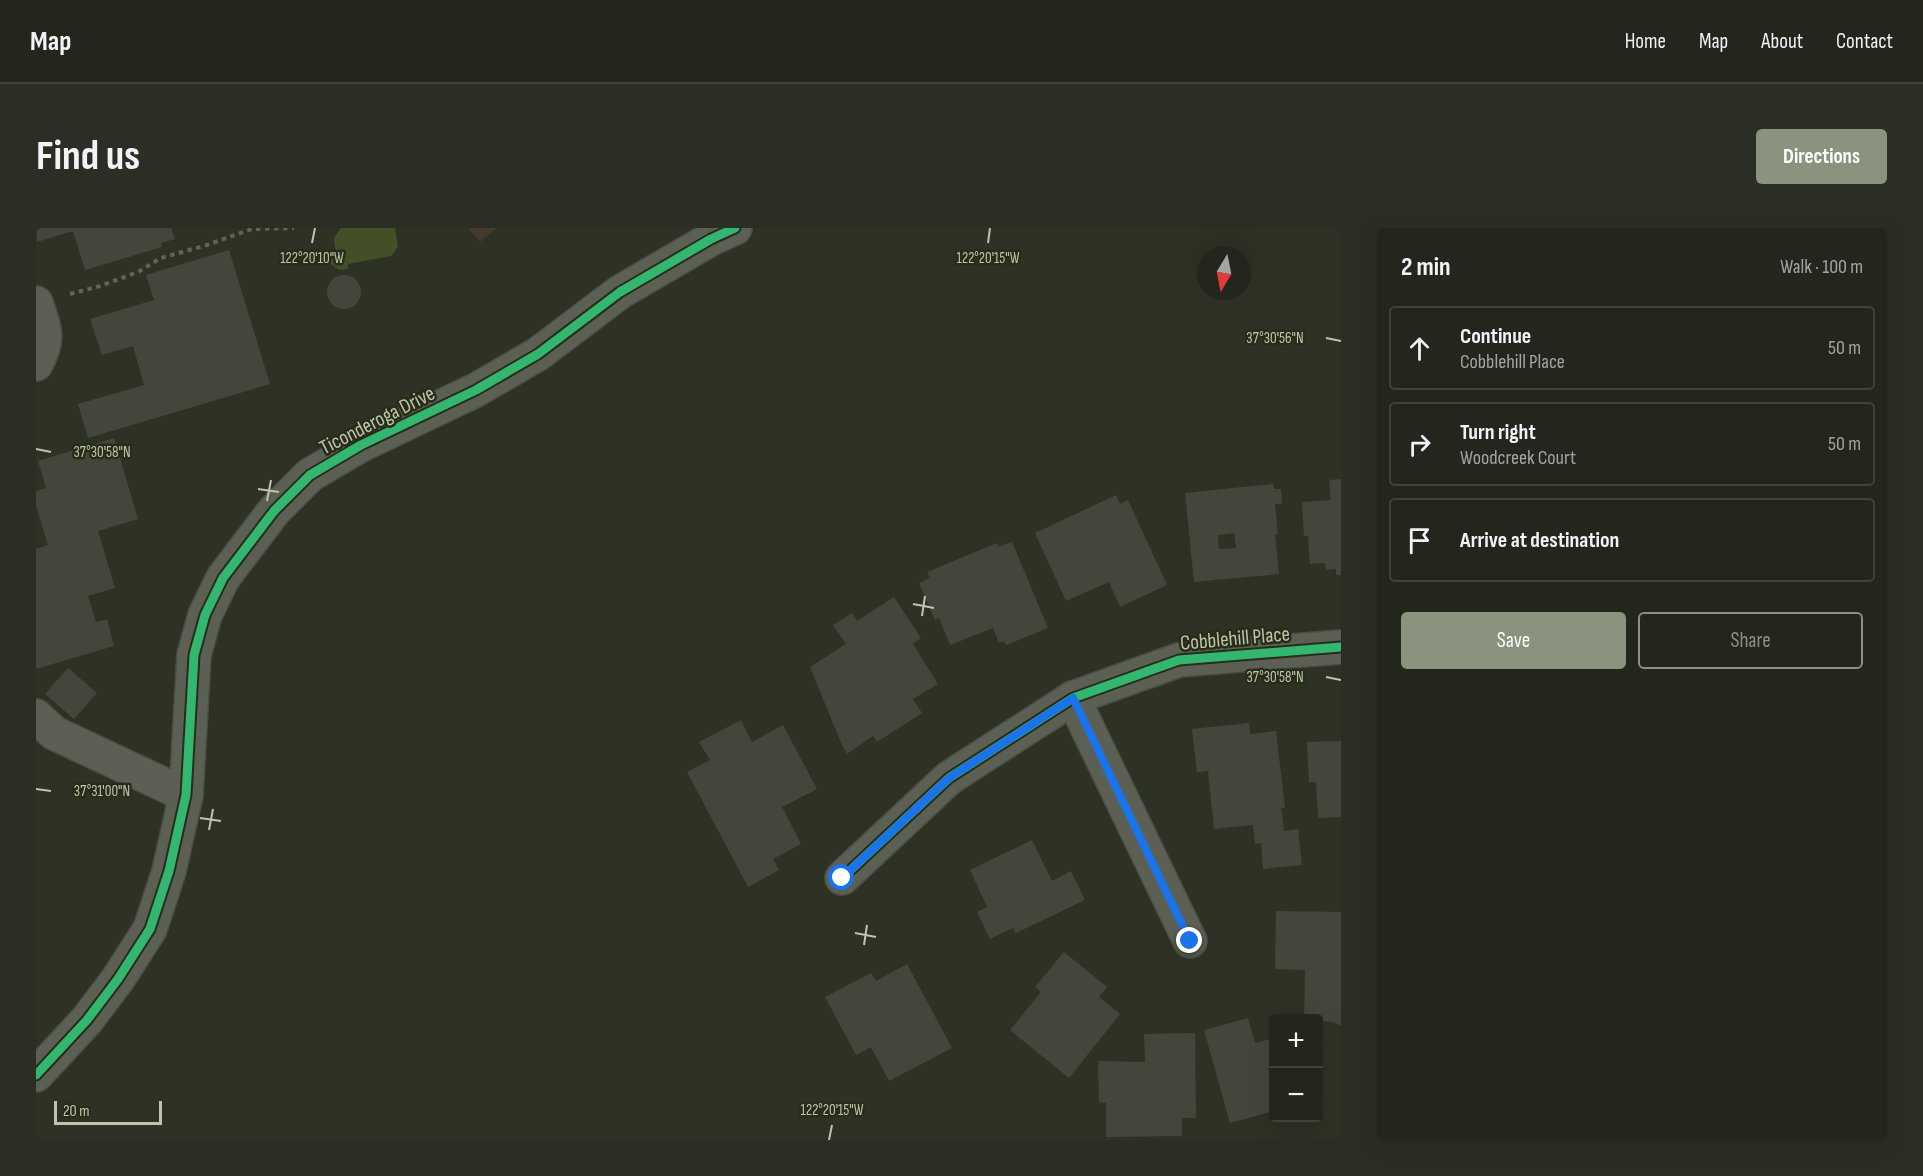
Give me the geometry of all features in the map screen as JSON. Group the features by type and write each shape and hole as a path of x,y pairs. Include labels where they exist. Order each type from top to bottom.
{"street":[{"name":"Ticonderoga Drive","path":"36,1075 87,1020 118,979 150,929 169,871 186,795 194,655 205,615 223,578 274,511 310,475 361,445 476,390 538,354 620,292 711,239 735,228"},
{"path":"36,303 46,336 44,350 36,364"},
{"name":"Cobblehill Place","path":"842,878 949,778 1073,698 1179,660 1341,647"},
{"path":"1073,698 1190,941"},
{"path":"36,716 54,733 186,795"}],"path":[{"path":"68,295 138,272 161,258 252,229 294,228"}],"shaded area":[{"path":"341,228 395,228 398,247 391,256 348,264 348,269 339,270 330,263 330,256 336,255 334,238"},
{"path":"468,228 498,228 480,242"}],"building":[{"path":"36,228 171,228 175,239 161,243 162,247 85,270 73,231 37,242"},
{"path":"229,250 270,384 88,438 78,404 144,385 133,346 102,355 90,319 154,300 146,275"},
{"path":"344,275 356,280 361,292 356,304 344,309 332,304 327,292 332,280"},
{"path":"114,438 138,519 98,531 115,588 88,596 96,622 107,619 114,646 36,669 36,549 48,545 36,505 36,491 46,488 38,461"},
{"path":"1341,479 1341,575 1336,575 1336,569 1326,570 1325,563 1310,564 1308,536 1304,536 1302,502 1331,500 1329,480"},
{"path":"1273,484 1274,489 1281,489 1282,504 1275,504 1279,574 1194,582 1185,493","holes":["1234,533 1236,548 1219,549 1218,535"]},
{"path":"1116,495 1120,504 1128,500 1167,585 1120,607 1109,582 1066,601 1035,533"},
{"path":"1012,542 1048,628 1006,645 1004,641 999,643 993,628 950,645 939,618 935,620 919,583 930,578 927,572 997,543 998,547"},
{"path":"894,597 921,638 913,644 938,684 913,699 922,713 877,742 873,736 847,754 810,667 846,644 833,625 852,613 857,621"},
{"path":"68,668 97,693 74,719 45,694"},
{"path":"741,720 752,742 783,725 817,789 782,807 801,844 773,859 779,870 748,887 687,772 710,760 699,742"},
{"path":"1249,723 1250,734 1276,731 1285,808 1281,808 1284,831 1298,829 1302,865 1263,869 1261,843 1255,844 1253,825 1214,829 1208,771 1197,772 1192,729"},
{"path":"1341,741 1341,817 1318,818 1316,782 1309,782 1307,742"},
{"path":"1032,840 1052,881 1071,871 1085,900 1016,933 1013,928 990,939 977,912 987,907 970,870"},
{"path":"1276,911 1341,912 1341,1026 1333,1022 1323,1021 1323,1014 1304,1014 1305,970 1275,969"},
{"path":"1064,952 1107,987 1099,997 1120,1014 1069,1078 1010,1030 1041,992 1035,987"},
{"path":"907,964 952,1048 889,1081 871,1047 856,1055 825,997 871,973 876,981"},
{"path":"1248,1018 1255,1043 1269,1039 1269,1112 1230,1123 1204,1030"},
{"path":"1195,1033 1196,1118 1182,1118 1182,1136 1106,1137 1106,1103 1099,1102 1098,1061 1145,1062 1144,1034"}],"cycle path":[{"path":"36,1075 87,1020 118,979 150,929 169,871 186,795 194,655 205,615 223,578 274,511 310,475 361,445 476,390 538,354 620,292 711,239 735,228"},
{"path":"842,878 949,778 1073,698 1179,660 1341,647"}],"route":[{"path":"842,878 949,778 1073,698 1190,941"}]}
